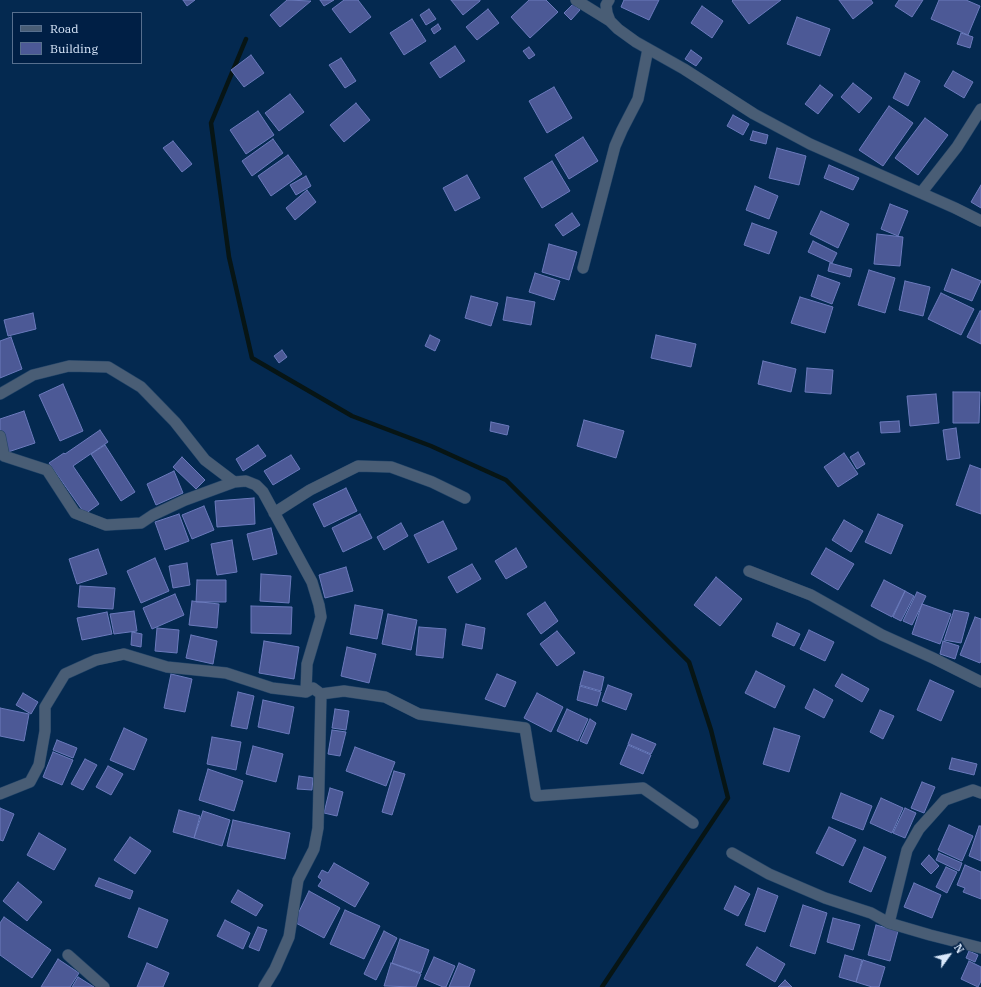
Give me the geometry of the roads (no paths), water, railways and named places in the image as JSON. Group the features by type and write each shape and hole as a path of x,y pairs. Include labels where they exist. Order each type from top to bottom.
{"street":[{"path":"576,0 610,21 624,34 684,69 754,114 810,144 981,221"},
{"path":"609,0 606,5 610,21"},
{"path":"583,268 615,146 638,99 648,49"},
{"path":"921,193 957,147 981,109"},
{"path":"0,394 32,375 69,366 108,367 140,387 175,422 205,460 234,482"},
{"path":"0,436 4,456 47,470 75,513 106,525 142,523 159,512 234,482 246,482 256,485 262,492 312,582 319,605 320,617 307,664 306,692"},
{"path":"274,513 310,490 358,466 391,467 432,482 465,498"},
{"path":"750,571 811,595 882,635 981,682"},
{"path":"0,794 30,782 39,765 45,731 45,707 65,674 96,660 124,654 167,667 226,673 272,688 306,692 313,688 321,694 344,691 384,697 419,714 525,728 536,796 643,788 693,823"},
{"path":"264,987 275,969 289,937 298,880 314,849 318,828 321,694"},
{"path":"889,923 907,850 920,829 945,800 973,790 981,792"},
{"path":"732,853 769,874 825,898 871,913 889,923 981,948"},
{"path":"68,955 104,987"}],"waterway":[{"path":"246,39 211,123 229,257 252,358 352,416 431,446 506,480 689,662 711,730 728,798 602,987"}]}
